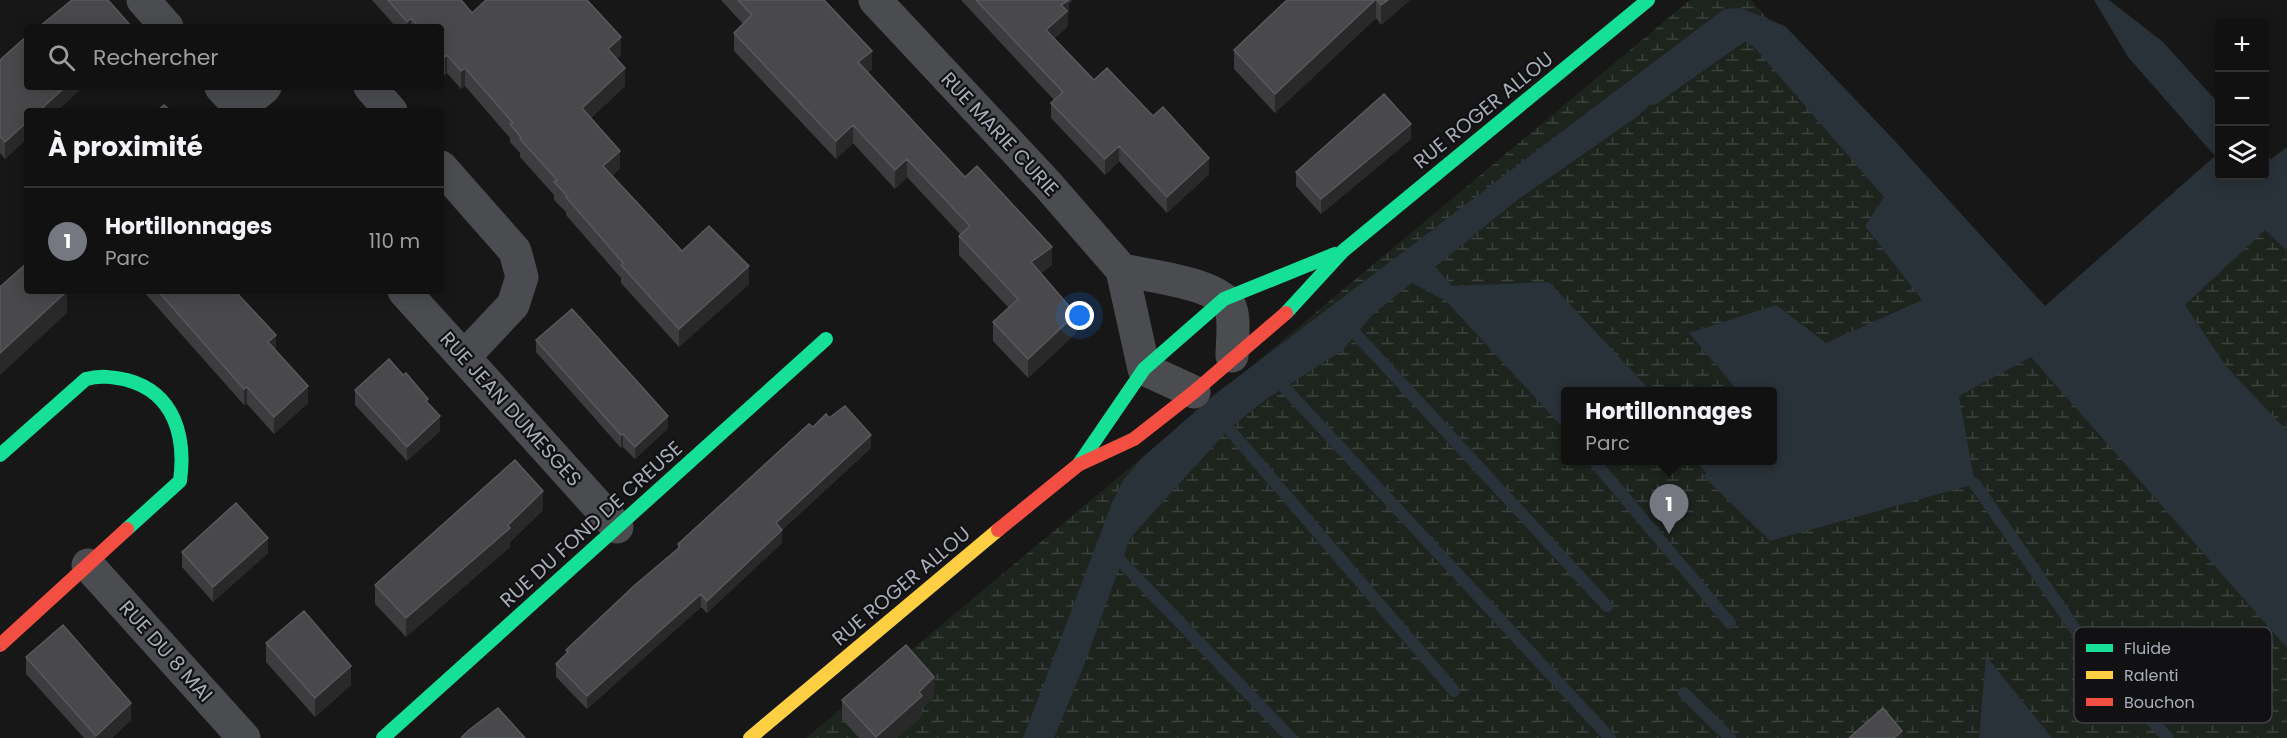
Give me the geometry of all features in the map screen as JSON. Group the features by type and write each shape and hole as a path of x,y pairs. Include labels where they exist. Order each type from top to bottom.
{"street":[{"path":"143,0 164,24"},
{"name":"RUE MARIE CURIE","path":"875,0 1048,185 1122,270"},
{"name":"RUE ROGER ALLOU","path":"750,738 1034,499 1078,465 1134,439 1194,392 1232,356 1294,306 1343,250 1648,0"},
{"path":"235,102 259,90"},
{"path":"373,90 388,108"},
{"path":"444,171 515,251 522,277 513,305 464,357"},
{"name":"RUE ROGER ALLOU","path":"1078,465 1144,369 1224,299 1343,250"},
{"path":"1194,392 1144,369 1122,270 1198,286 1224,299 1231,308 1232,356"},
{"name":"RUE JEAN DUMESGES","path":"407,294 617,527"},
{"name":"RUE DU FOND DE CREUSE","path":"383,738 826,339"},
{"path":"0,455 84,380 107,376 132,380 154,392 171,409 182,432 185,456 180,481 0,645"},
{"name":"RUE DU 8 MAI","path":"88,565 243,738"}],"green space":[{"path":"1690,0 1751,0 2040,330 2258,180 2269,180 2269,172 2287,160 2287,738 806,738"}],"shaded area":[{"path":"2094,0 2109,0 2163,42 2215,100 2215,156 2128,57"},
{"path":"1740,8 1785,26 1893,139 2045,306 2215,156 2215,180 2269,180 2269,157 2271,159 2287,147 2287,251 2265,230 2185,305 2225,365 2287,431 2287,648 2272,631 2272,627 2269,627 2031,357 1959,396 1975,484 1770,541 1703,476 1715,465 1777,465 1777,387 1735,387 1689,333 1776,305 1826,343 1922,300 1865,226 1884,197 1756,49 1743,40 1734,38 1695,63 1638,116 1516,201 1435,267 1452,286 1549,282 1647,387 1561,387 1561,426 1446,301 1412,283 1373,314 1343,350 1265,400 1229,429 1130,538 1083,668 1054,738 1023,738 1112,503 1124,479 1141,459 1214,395 1724,9"},
{"path":"1986,656 2052,738 1979,738"}],"building":[{"path":"72,0 108,0 129,24 43,24"},
{"path":"388,0 461,0 472,13 486,0 587,0 621,37 608,49 625,68 582,108 620,151 603,166 682,251 709,226 749,266 679,329 621,265 623,263 566,197 554,182 557,180 520,139 521,137 510,124 513,123 465,68 461,71 447,55 444,56 444,24 416,24 411,18 407,22"},
{"path":"738,0 824,0 872,51 858,62 965,177 977,166 1052,247 1031,262 1076,314 1028,359 993,322 1018,299 959,236 970,226 907,159 895,170 853,125 836,141 734,33 752,15"},
{"path":"976,0 1069,0 1061,5 1067,11 1046,30 1094,80 1107,68 1153,116 1163,107 1209,158 1167,197 1119,146 1105,159 1051,103 1063,92"},
{"path":"1287,0 1375,0 1275,94 1234,50"},
{"path":"1377,0 1388,0 1381,5"},
{"path":"24,39 24,90 62,90 42,108 24,108 24,125 5,142 0,136 0,60"},
{"path":"1384,94 1411,124 1321,199 1296,172"},
{"path":"24,266 24,294 64,294 0,353 0,287"},
{"path":"161,294 238,294 276,335 268,342 308,386 274,417 247,387 244,389"},
{"path":"572,309 668,416 635,447 623,434 621,435 536,340"},
{"path":"389,359 403,375 406,373 440,416 407,447 355,390"},
{"path":"845,406 871,435 776,523 782,530 707,601 701,594 587,696 556,664 568,652 566,650 635,585 680,547 678,544 809,424 813,427 826,414 829,418"},
{"path":"515,460 543,491 508,525 510,528 406,618 375,585"},
{"path":"236,503 268,538 213,587 182,552"},
{"path":"304,611 351,666 315,698 266,643"},
{"path":"63,625 131,703 96,736 26,657"},
{"path":"906,645 934,677 919,692 922,696 876,737 842,700"},
{"path":"498,708 525,738 461,738 469,730"},
{"path":"1883,708 1902,731 1894,738 1849,738"}],"waterway":[{"path":"1653,99 1749,31 1751,33"},
{"path":"1356,334 1607,606"},
{"path":"1284,387 1610,738"},
{"path":"1229,429 1454,691"},
{"path":"1597,465 1730,623"},
{"path":"1707,465 1711,469"},
{"path":"1975,484 2074,627"},
{"path":"1112,552 1291,738"},
{"path":"1684,693 1730,738"},
{"path":"2154,723 2168,738"}],"traffic: fast":[{"path":"1286,313 1343,251 1648,0"},
{"path":"1079,464 1144,369 1224,299 1335,254"},
{"path":"383,738 826,339"},
{"path":"0,455 86,379 112,377 143,386 156,395 174,419 181,448 180,481 127,529"}],"traffic: slow":[{"path":"750,738 998,530"}],"traffic: jam":[{"path":"998,530 1078,465 1134,439 1194,392 1286,313"},
{"path":"0,645 127,529"}],"place":[{"name":"Hortillonnages","path":"1669,534"}]}
